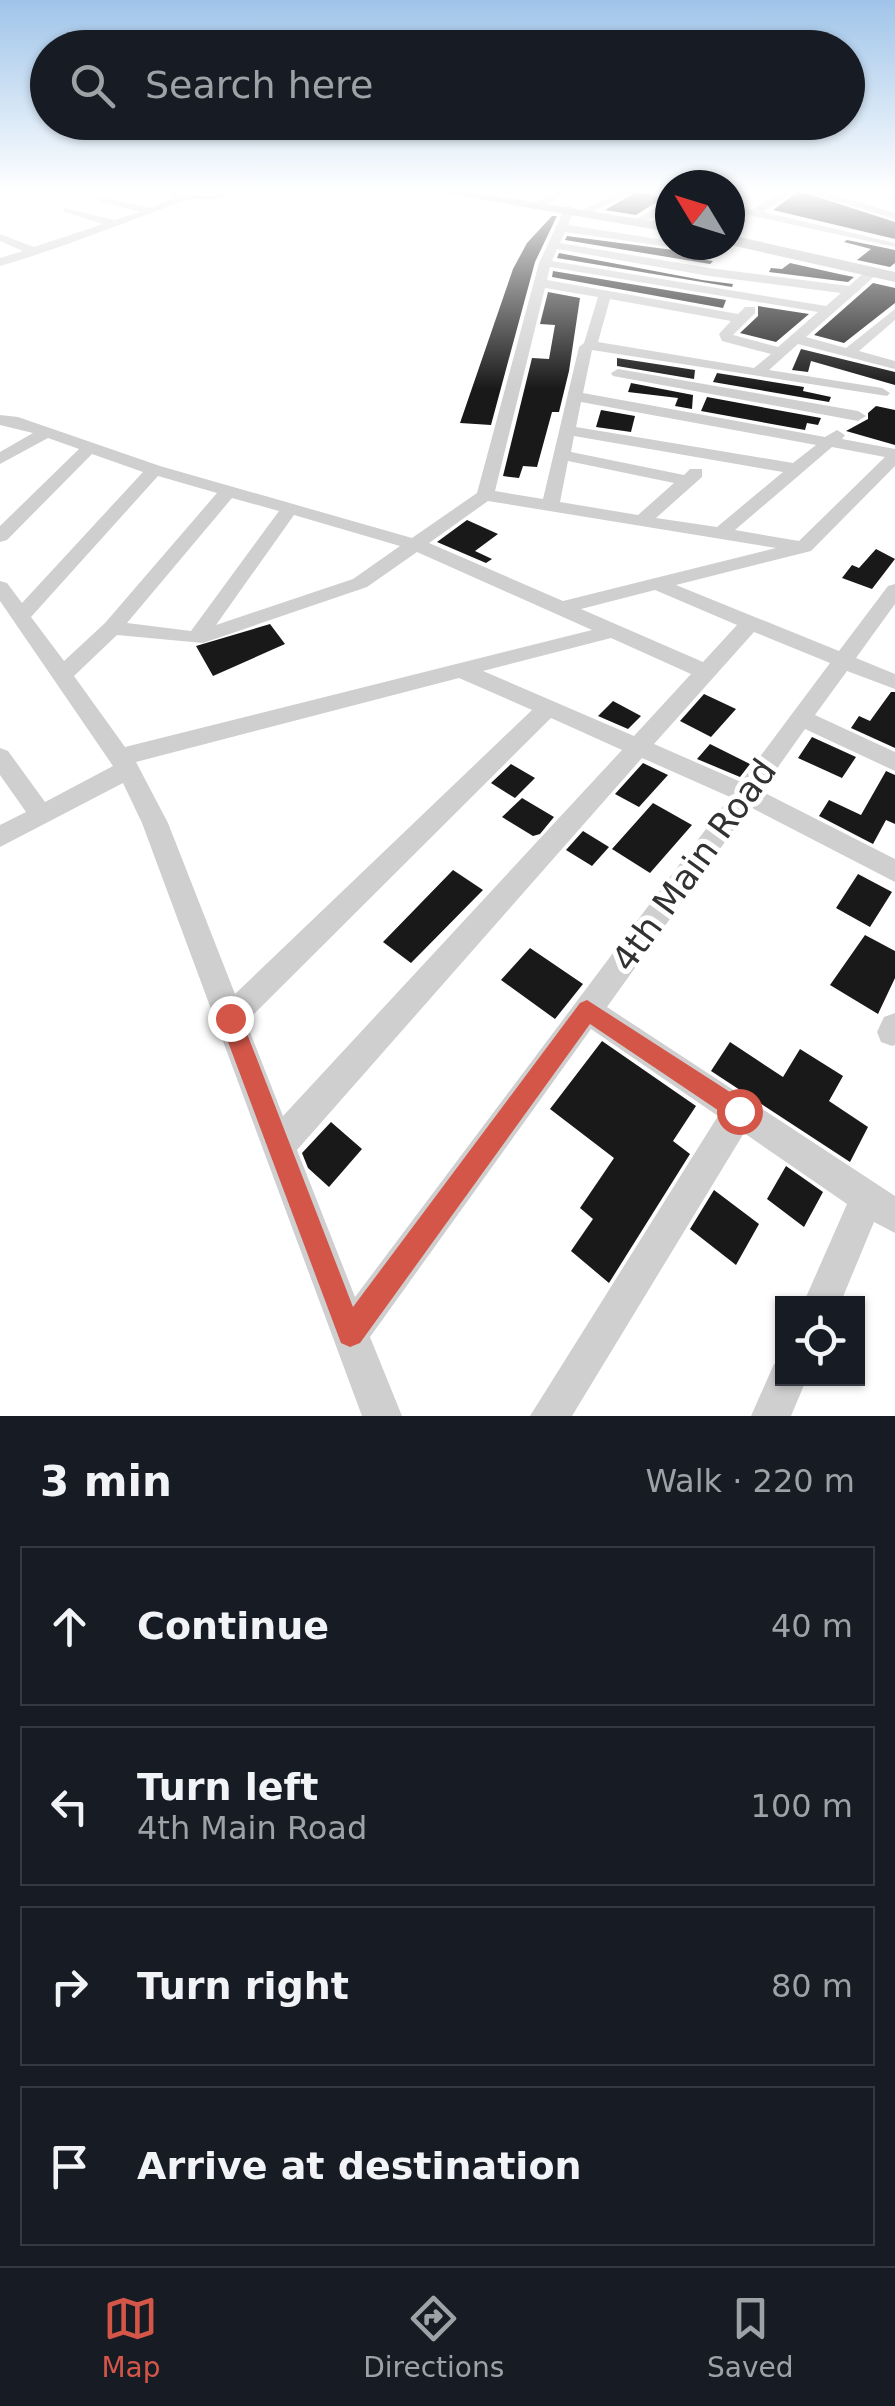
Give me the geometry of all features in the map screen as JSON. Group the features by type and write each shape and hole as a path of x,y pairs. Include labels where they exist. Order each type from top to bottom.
{"main road":[{"path":"814,257 895,275"}],"street":[{"path":"112,628 196,638 360,583 484,495 540,283 551,257"},
{"path":"655,257 759,300 828,310"},
{"path":"667,257 709,272 851,290"},
{"path":"758,372 851,290 879,257"},
{"path":"540,283 741,318"},
{"path":"550,506 586,348 605,295"},
{"path":"759,300 727,338 781,352"},
{"path":"848,352 895,313"},
{"path":"876,330 895,334"},
{"path":"796,339 895,365"},
{"path":"590,344 758,372 888,388"},
{"path":"618,373 858,416"},
{"path":"720,534 888,388"},
{"path":"575,396 895,455"},
{"path":"0,420 12,420 154,470 417,545 706,672"},
{"path":"567,430 796,468"},
{"path":"0,460 45,433"},
{"path":"0,536 88,449"},
{"path":"562,455 688,481"},
{"path":"641,520 718,455"},
{"path":"560,608 804,547 895,455"},
{"path":"21,616 154,470"},
{"path":"62,675 112,628 228,492"},
{"path":"484,495 804,547"},
{"path":"196,638 290,508"},
{"path":"660,584 895,682"},
{"path":"0,587 124,763 156,823 382,1416"},
{"name":"4th Main Road","path":"350,1334 844,660 889,607"},
{"path":"278,1145 751,622"},
{"path":"0,838 124,763 612,631"},
{"path":"461,670 746,794 895,871"},
{"path":"230,1018 548,708"},
{"path":"801,718 895,762"},
{"path":"4,771 42,816"},
{"path":"587,1010 881,1206 825,1296"},
{"path":"550,1416 739,1111"},
{"path":"771,1416 784,1386"}],"building":[{"path":"519,257 537,257 491,425 460,423"},
{"path":"581,257 733,284 732,287 557,258"},
{"path":"895,257 895,263 890,267 857,260"},
{"path":"790,263 854,277 848,282 769,272"},
{"path":"553,271 726,300 723,308 552,277"},
{"path":"873,283 895,288 895,303 844,343 814,335"},
{"path":"548,292 580,298 559,412 552,412 537,467 523,466 519,478 503,476 532,358 549,359 555,325 540,324"},
{"path":"758,306 809,314 776,342 740,333 758,316"},
{"path":"801,349 895,372 895,385 811,361 808,372 792,370"},
{"path":"617,358 695,370 694,379 617,366"},
{"path":"717,373 804,387 803,391 831,397 829,402 713,382"},
{"path":"631,383 693,395 692,409 675,406 678,398 628,392"},
{"path":"707,397 821,418 818,425 807,423 805,430 701,411"},
{"path":"876,406 895,410 895,445 846,431 868,419 868,413"},
{"path":"601,410 635,416 631,432 596,427"},
{"path":"467,520 498,534 475,551 492,559 486,563 437,542"},
{"path":"876,549 895,559 872,589 842,578 852,565 859,568"},
{"path":"270,624 285,644 213,676 196,646"},
{"path":"891,692 895,692 895,748 851,728 859,716 870,721"},
{"path":"704,694 736,709 711,737 680,721"},
{"path":"613,701 641,716 628,729 598,716"},
{"path":"812,737 856,757 842,778 798,758"},
{"path":"710,744 750,764 740,777 697,759"},
{"path":"643,763 668,775 639,807 615,794"},
{"path":"511,764 535,778 515,798 491,783"},
{"path":"886,771 895,775 895,824 886,820 873,844 819,816 829,800 861,815"},
{"path":"522,798 554,817 540,834 533,836 502,817"},
{"path":"653,803 692,825 650,873 612,849"},
{"path":"583,831 609,847 592,866 566,850"},
{"path":"453,870 483,890 411,963 383,942"},
{"path":"858,874 892,892 870,927 836,908"},
{"path":"865,935 895,951 895,978 878,1014 830,985"},
{"path":"530,948 583,984 555,1019 501,980"},
{"path":"602,1041 696,1106 673,1141 690,1154 609,1283 571,1251 593,1219 580,1208 614,1158 550,1109"},
{"path":"730,1042 783,1077 800,1049 843,1076 829,1101 868,1127 850,1162 711,1071"},
{"path":"331,1122 362,1149 329,1187 308,1168 302,1153"},
{"path":"786,1166 823,1192 804,1227 767,1199"},
{"path":"714,1190 759,1224 736,1265 690,1229"}],"route":[{"path":"230,1018 350,1334 587,1010 739,1111"}]}
